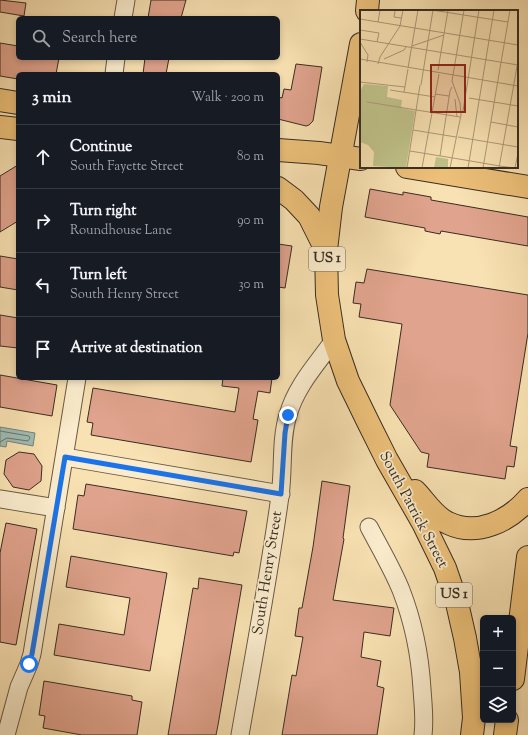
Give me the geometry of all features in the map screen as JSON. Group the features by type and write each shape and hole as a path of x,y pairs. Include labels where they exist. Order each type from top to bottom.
{"main road":[{"path":"367,10 368,0"},
{"name":"US 1","path":"334,340 327,295 326,250 331,207 351,158 360,55"},
{"path":"0,100 16,104"},
{"path":"0,126 16,130"},
{"path":"280,150 319,153 351,158"},
{"path":"413,168 528,187"},
{"path":"280,190 294,200 309,216 326,250"},
{"name":"South Patrick Street","path":"334,340 348,381 391,468 423,523 445,568 457,603 471,672 474,718 472,735"},
{"path":"391,468 434,512 448,523 464,528 483,528 500,522 520,508 528,499"},
{"path":"516,655 528,557"},
{"path":"505,735 507,723"}],"street":[{"path":"123,16 126,0"},
{"path":"114,72 116,60"},
{"name":"South Henry Street","path":"240,735 281,494 285,433 288,415 296,393 334,340"},
{"path":"6,735 19,687 32,654 77,380"},
{"path":"65,457 281,494"},
{"path":"0,499 56,508"},
{"path":"368,527 385,556 401,589 413,627 421,673 424,723 423,735"}],"water":[{"path":"0,427 35,433 33,446 7,441 6,447 0,446"}],"building":[{"path":"0,0 26,3 24,16 0,12"},
{"path":"151,0 186,0 182,16 148,16"},
{"path":"0,43 16,46 16,60 59,60 56,72 16,72 16,79 0,76"},
{"path":"145,60 169,60 166,72 143,72"},
{"path":"296,64 322,67 313,121 309,125 306,126 280,120 280,98 282,98 284,89 291,90"},
{"path":"16,166 16,222 0,232 0,176"},
{"path":"370,189 403,195 403,192 431,197 431,200 528,217 528,246 441,231 440,234 425,231 425,228 365,217"},
{"path":"280,244 292,246 285,288 280,287"},
{"path":"0,256 16,259 16,290 0,287"},
{"path":"367,269 528,295 528,333 510,446 517,447 514,467 507,466 505,479 427,467 429,454 421,452 390,405 402,324 359,317 361,304 353,303 356,282 364,283"},
{"path":"0,315 16,318 16,348 0,346"},
{"path":"0,375 16,378 16,380 28,380 57,385 52,416 0,407"},
{"path":"223,380 272,380 270,393 258,391 253,419 258,420 251,462 91,435 93,423 87,422 93,388 235,412 239,388 222,386"},
{"path":"19,452 34,454 42,466 41,481 29,490 13,487 4,474 6,460"},
{"path":"322,481 350,486 344,539 333,600 394,608 390,636 364,632 361,657 381,661 377,686 384,688 377,735 282,735 292,675 296,676 303,637 295,636 299,608 302,608 313,547"},
{"path":"86,484 247,511 239,553 234,552 233,556 73,529 78,495 84,496"},
{"path":"6,523 37,529 16,645 0,642 0,553"},
{"path":"71,556 167,573 150,671 54,655 59,624 124,635 130,598 66,587"},
{"path":"199,578 242,585 218,725 216,735 168,735 193,588 198,589"},
{"path":"44,681 132,696 132,700 142,702 137,735 82,735 43,728 45,716 39,715"}],"route":[{"path":"29,664 32,654 65,457 281,494 285,433 288,415"}]}
